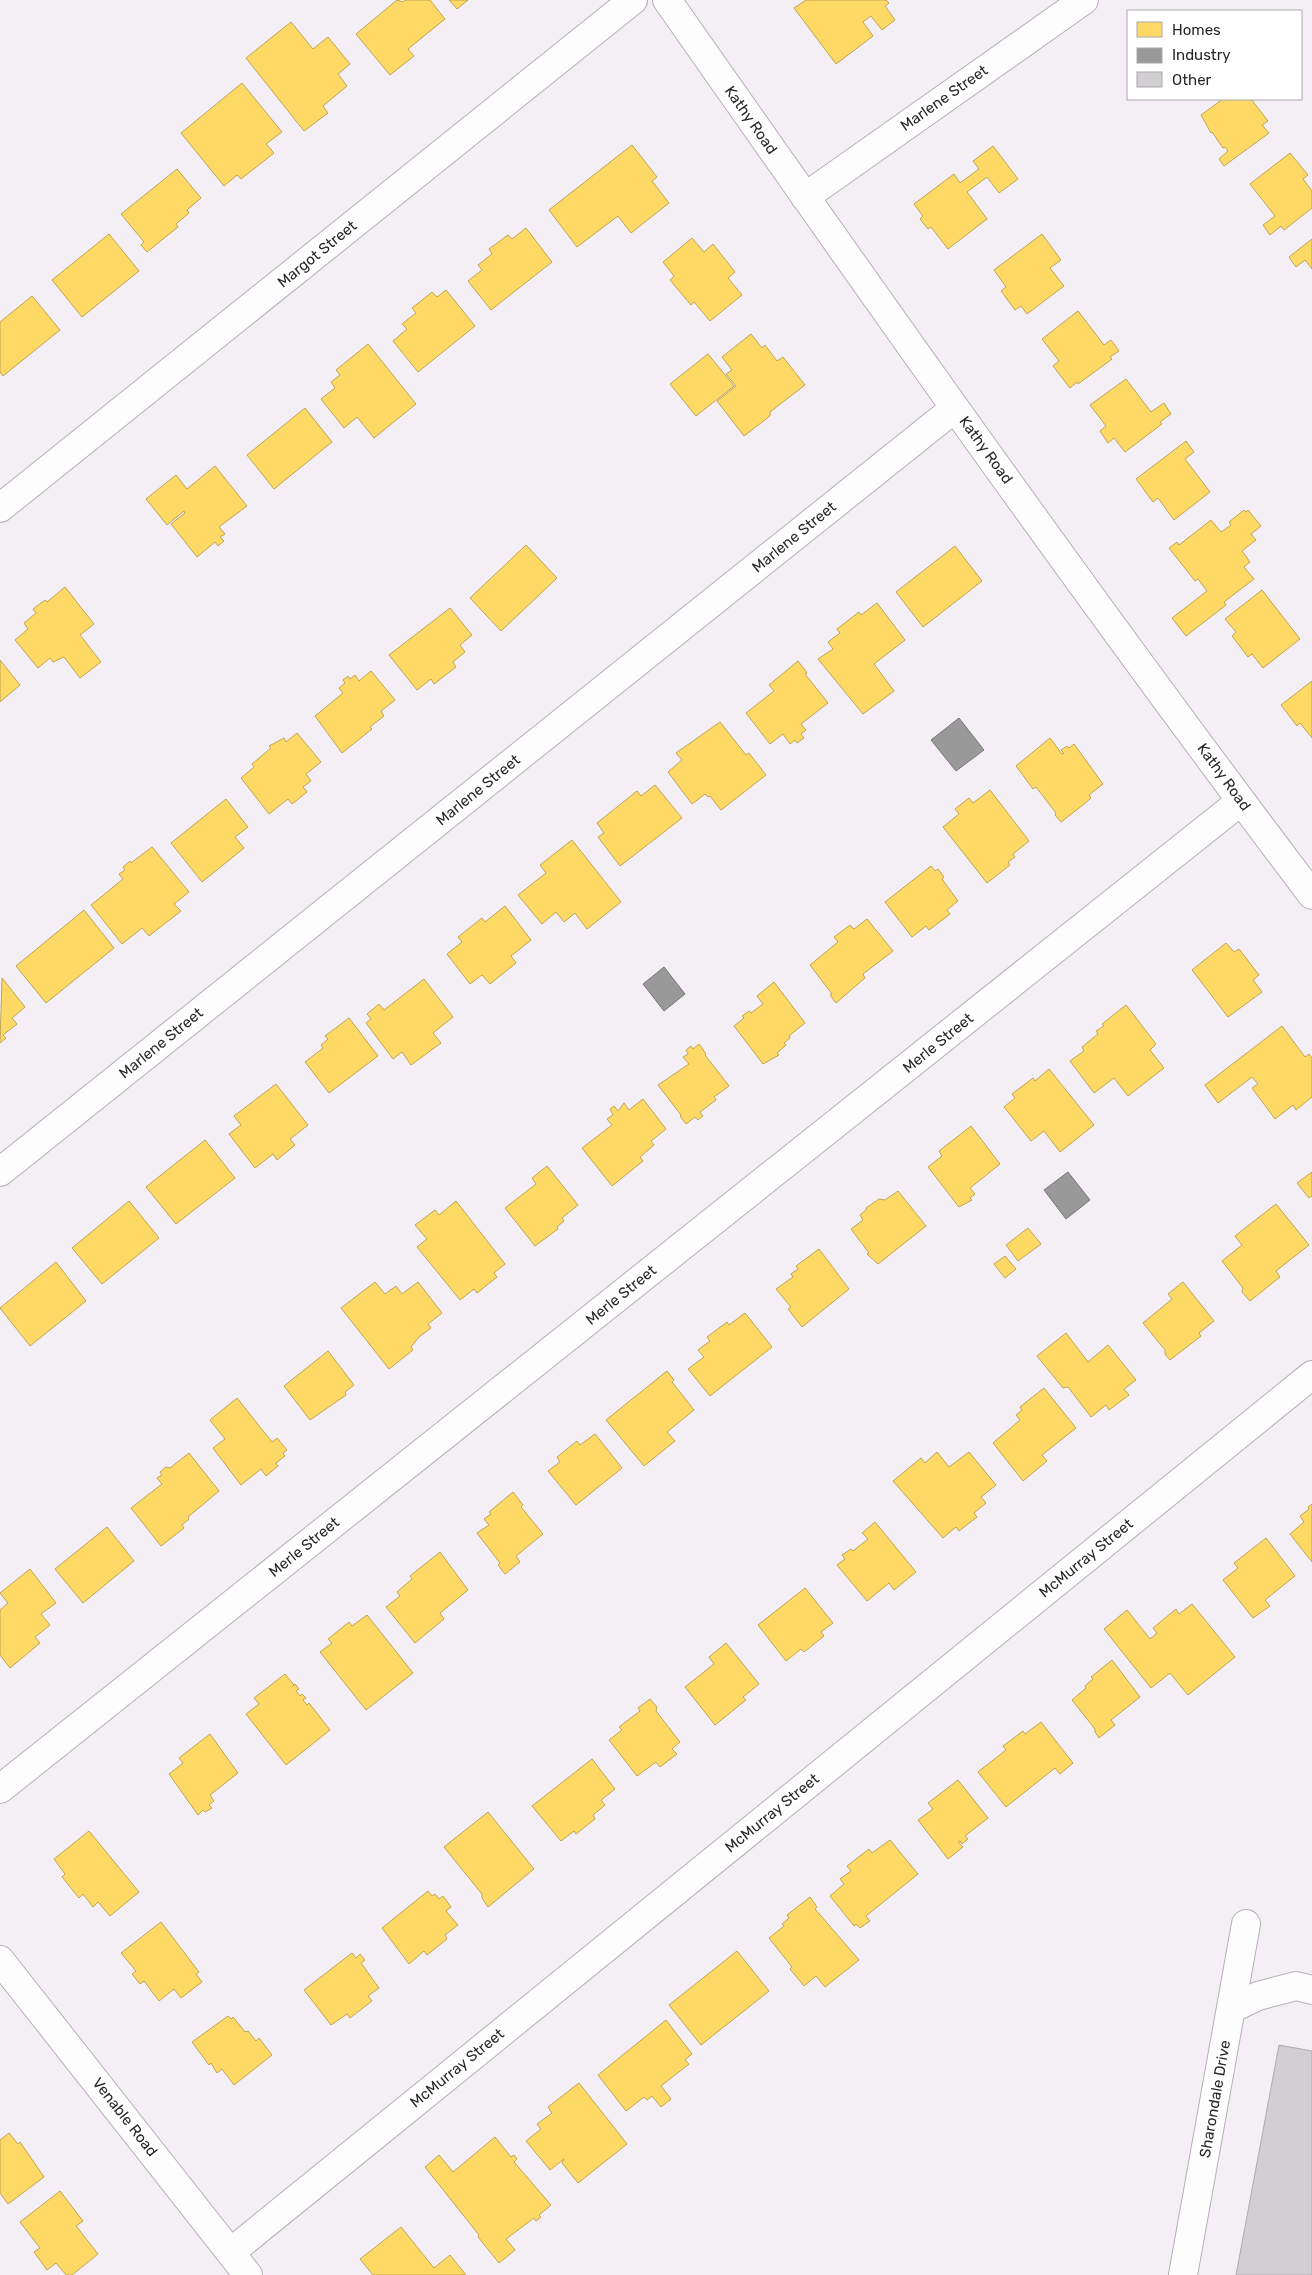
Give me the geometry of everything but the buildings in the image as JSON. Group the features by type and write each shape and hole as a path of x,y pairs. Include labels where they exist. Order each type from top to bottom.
{"street":[{"name":"Margot Street","path":"0,508 633,0"},
{"name":"Kathy Road","path":"667,0 955,408 1241,801 1312,895"},
{"name":"Marlene Street","path":"805,197 1084,0"},
{"name":"Marlene Street","path":"0,1172 955,408"},
{"name":"Merle Street","path":"0,1789 1241,801"},
{"name":"McMurray Street","path":"231,2252 1312,1375"},
{"name":"Sharondale Drive","path":"1183,2275 1246,1924"},
{"name":"Venable Road","path":"0,1960 248,2275"},
{"path":"1231,2009 1258,1996 1296,1986 1312,1990"}]}
